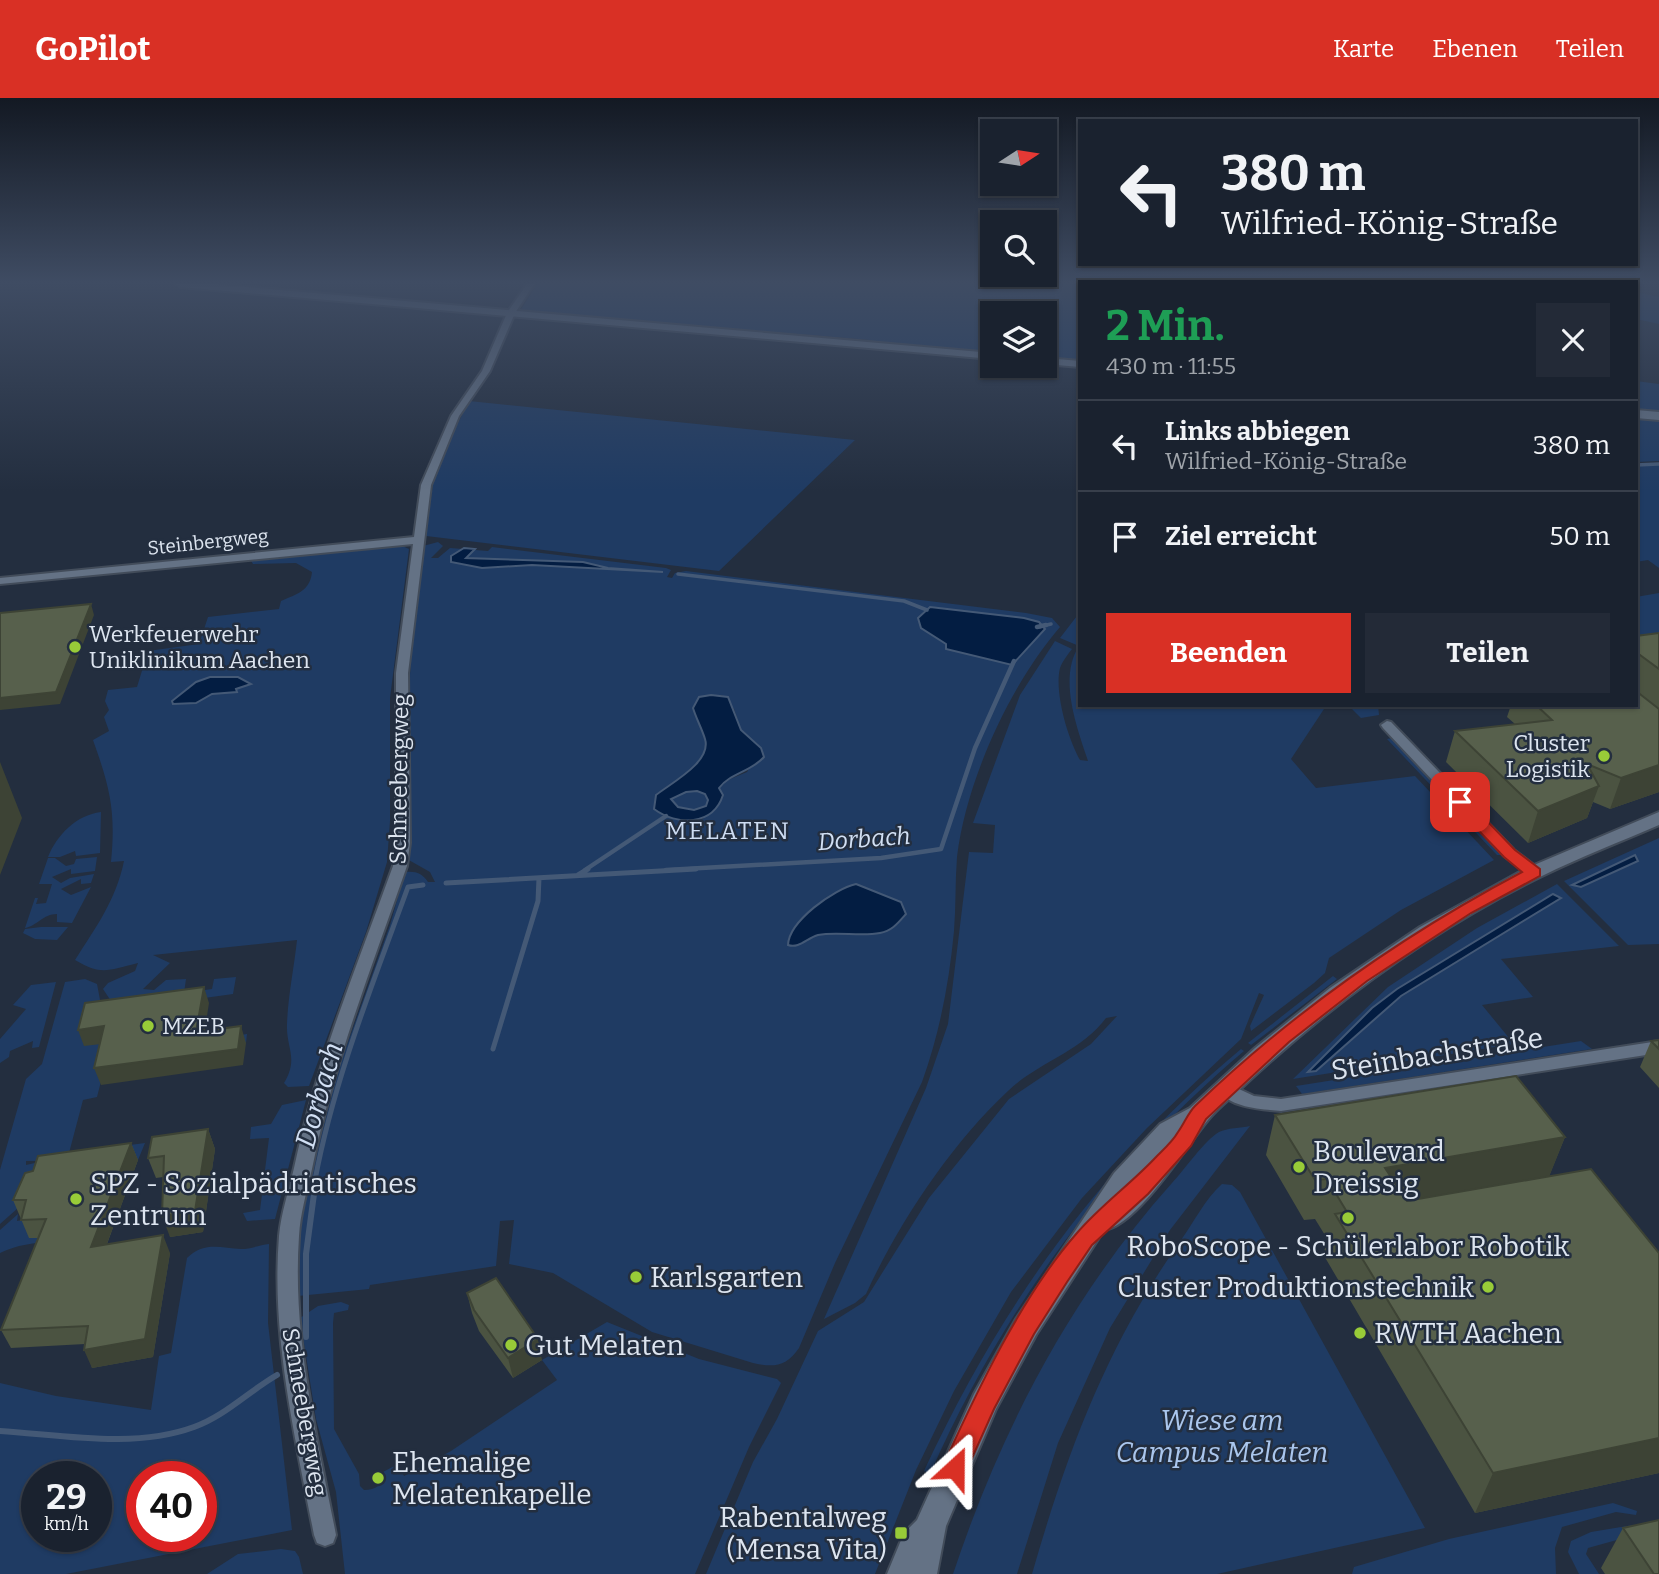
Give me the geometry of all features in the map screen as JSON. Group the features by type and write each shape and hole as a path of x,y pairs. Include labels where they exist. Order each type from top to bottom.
{"street":[{"name":"Schneebergweg","path":"325,1535 296,1389 288,1312 289,1234 310,1134 330,1062 400,866 402,673 430,469 455,416 486,371 494,353"},
{"path":"957,353 980,355"},
{"path":"1057,362 1078,364"},
{"path":"1638,414 1659,416"},
{"name":"Steinbergweg","path":"0,581 419,540"},
{"path":"1387,725 1509,853 1534,872"},
{"path":"903,1574 915,1544 929,1526 984,1403 1026,1327 1085,1239 1141,1188 1184,1141 1199,1114 1283,1038 1360,977 1455,915 1534,872 1659,818"},
{"name":"Steinbachstraße","path":"1226,1089 1251,1102 1281,1105 1659,1046"},
{"path":"921,1574 929,1526"}],"green space":[{"path":"1057,353 1078,353 1078,362 1057,360"},
{"path":"1638,381 1659,384 1659,413 1638,411"},
{"path":"469,401 855,440 719,571 426,536 435,469"},
{"path":"1638,419 1659,421 1659,461 1638,462"},
{"path":"1659,465 1659,568 1648,560 1638,562 1638,466"},
{"path":"438,542 443,546 431,558 438,558 450,548 488,551 492,547 666,568 671,570 667,577 672,578 675,573 686,571 1026,613 1052,618 1060,627 1024,677 1008,705 980,766 970,797 957,857 954,931 946,988 939,1026 922,1082 835,1263 799,1348 785,1362 774,1365 753,1363 652,1332 553,1273 509,1264 514,1220 500,1221 496,1266 370,1285 369,1289 298,1296 298,1250 303,1207 337,1073 390,925 405,872 418,873 428,882 435,882 430,872 407,859 410,813 410,675 423,546","holes":["930,607 1024,618 1039,622 1044,629 946,644 921,628","722,695 734,709 741,730 761,748 747,772 723,782 703,819 685,820 663,816 656,795 689,772 703,756 706,739 693,708 699,697"]},
{"path":"400,545 409,549 390,698 390,821 387,862 366,932 309,1086 288,1087 284,1083 291,1067 288,1014 297,940 153,955 170,963 143,989 154,990 166,980 186,979 184,993 212,989 214,979 236,977 233,994 147,1006 111,1001 103,989 108,983 135,971 138,963 99,970 75,960 111,901 124,861 111,862 113,828 110,800 93,740 109,731 104,717 109,710 105,701 108,690 137,687 148,651 199,644 208,617 279,609 281,601 302,591 309,584 312,572 296,563 253,564 250,559"},
{"path":"1659,593 1659,662 1638,649 1638,597"},
{"path":"1078,615 1078,646 1060,638"},
{"path":"1055,641 1072,649 1060,668 1059,690 1075,751 1080,760 1088,761 1072,703 1070,673 1078,648 1078,707 1341,707 1324,709 1291,759 1316,788 1415,776 1494,860 1401,910 1329,958 1325,973 1251,1031 1250,1026 1264,995 1259,993 1241,1039 1147,1128 1082,1198 1011,1292 954,1391 916,1470 875,1574 706,1574 753,1462 777,1419 818,1331 864,1302 929,1198 1009,1099 1091,1044 1117,1016 1106,1018 1084,1040 1032,1072 987,1112 946,1160 910,1213 866,1294 855,1303 824,1319 926,1088 948,1024 969,852 993,853 995,825 973,823 1020,695"},
{"path":"1350,707 1378,707 1379,715 1361,718"},
{"path":"1392,738 1502,855 1497,855 1387,739"},
{"path":"697,791 705,794 708,800 706,806 694,810 677,807 671,799 686,792"},
{"path":"101,812 100,853 76,856 75,851 60,857 48,857 68,827 83,817"},
{"path":"1659,838 1659,944 1628,945 1564,881"},
{"path":"97,857 95,871 71,874 71,869 52,877 61,883 70,878 94,874 91,883 81,884 81,879 61,889 71,895 91,887 72,923 57,922 57,914 25,928 35,898 38,898 36,904 46,903 52,884 39,884 48,858 55,858 66,866 74,864 76,859"},
{"path":"1557,884 1619,946 1501,959 1533,997 1482,1005 1514,1044 1293,1079 1388,987 1477,928"},
{"path":"68,927 57,940 35,939 23,933 25,929"},
{"path":"1333,976 1337,979 1251,1045 1248,1043"},
{"path":"85,979 97,984 101,1005 176,1034 203,1041 247,1034 246,1043 106,1062 97,1097 83,1100 69,1153 145,1143 138,1160 26,1161 26,1165 39,1162 18,1208 0,1224 0,1170 26,1079 42,1064 65,982"},
{"path":"56,982 39,1047 32,1048 33,1041 10,1051 9,1057 0,1063 0,1039 26,1009 13,1005 31,985"},
{"path":"1581,1041 1592,1049 1302,1094 1296,1086"},
{"path":"1241,1049 1244,1051 1147,1143 1063,1244 1025,1298 991,1354 930,1474 924,1471 986,1352 1058,1242 1143,1141"},
{"path":"306,1100 275,1219 247,1221 243,1213 260,1210 269,1138 250,1139 251,1127 271,1124 282,1105"},
{"path":"1250,1126 1170,1230 1110,1328 1058,1443 1017,1574 953,1574 993,1468 1016,1417 1042,1367 1101,1272 1135,1227 1213,1136 1222,1131"},
{"name":"Wiese am Campus Melaten","path":"1222,1184 1232,1185 1240,1192 1425,1528 1217,1574 1032,1574 1075,1442 1111,1360 1155,1279 1205,1204"},
{"path":"18,1214 17,1221 33,1218 30,1238 111,1233 108,1240 39,1243 0,1253 0,1230"},
{"path":"269,1244 268,1323 292,1530 217,1545 217,1461 126,1461 126,1552 179,1552 66,1574 0,1574 0,1383 56,1396 151,1410 159,1356 171,1353 187,1258 206,1247 248,1248"},
{"path":"341,1302 349,1305 348,1310 334,1313 334,1429 359,1474 360,1486 364,1490 378,1486 383,1472 398,1464 404,1476 451,1451 557,1380 542,1360 607,1322 699,1359 777,1379 781,1383 749,1447 695,1574 345,1574 336,1492 316,1419 300,1318 318,1306"},
{"path":"1613,1503 1637,1511 1636,1515 1616,1512 1562,1527 1555,1548 1556,1574 1352,1574 1354,1567 1449,1539"},
{"path":"1633,1525 1649,1531 1588,1548 1586,1554 1599,1574 1579,1574 1568,1552 1571,1541 1591,1532"},
{"path":"281,1549 295,1551 303,1574 207,1574 238,1554"}],"shaded area":[{"path":"464,548 475,549 466,558 583,562 608,568 663,572 532,565 482,568 451,562 451,556"},
{"path":"930,607 1024,618 1039,622 1045,629 1012,665 946,649 946,644 921,628 918,618"},
{"path":"210,677 238,677 251,684 236,689 237,692 212,694 196,703 173,704 172,701 196,682"},
{"path":"699,697 728,697 741,730 761,748 764,757 719,788 723,795 711,813 703,818 683,820 663,815 654,809 656,795 697,764 706,748 693,708","holes":["697,791 705,794 708,800 706,806 694,810 678,807 671,799 686,792"]},
{"path":"1635,855 1638,861 1581,887 1572,885"},
{"path":"856,884 901,902 906,914 884,932 818,935 796,946 788,945 796,926 814,907 836,892"},
{"path":"1553,894 1561,898 1401,996 1316,1071 1308,1072 1372,1008 1397,989"}],"building":[{"path":"91,604 56,692 0,698 0,613"},
{"path":"1659,633 1659,669 1638,653 1638,636"},
{"path":"1638,693 1659,709 1659,765 1621,778 1587,764 1599,786 1538,811 1455,731 1552,720 1538,707 1638,707"},
{"path":"204,987 196,1032 241,1026 238,1049 94,1068 104,1026 78,1030 85,1003"},
{"path":"1659,1040 1659,1049 1651,1041"},
{"name":"Cluster Produktionstechnik","path":"1516,1076 1565,1137 1385,1168 1407,1201 1591,1169 1659,1253 1659,1438 1493,1473 1335,1214 1347,1212 1327,1179 1315,1180 1275,1115"},
{"path":"208,1129 195,1211 162,1216 164,1156 148,1158 152,1137"},
{"path":"131,1143 91,1247 163,1235 145,1339 84,1350 88,1326 1,1330 46,1219 21,1220 26,1200 13,1200 25,1173 33,1171 38,1156"},
{"path":"496,1278 538,1339 508,1358 474,1310 467,1293"},
{"path":"1659,1520 1659,1574 1654,1574 1623,1528"}],"waterway":[{"name":"Dorbach","path":"1638,465 1659,464"},
{"path":"678,574 904,601 927,610"},
{"name":"Dorbach","path":"1038,627 1051,624"},
{"name":"Dorbach","path":"1037,627 1046,625"},
{"name":"Dorbach","path":"666,870 881,858 941,849 975,748 1014,661"},
{"path":"585,870 666,816"},
{"name":"Dorbach","path":"578,875 588,869"},
{"name":"Dorbach","path":"446,883 696,869"},
{"path":"493,1049 538,901 539,878"},
{"name":"Dorbach","path":"315,1180 344,1068 381,959 408,887 423,885"},
{"name":"Dorbach","path":"306,1337 306,1254 316,1179"},
{"name":"Dorbach","path":"0,1431 98,1439 171,1434 194,1427 227,1410 277,1375"}],"place":[{"name":"Werkfeuerwehr Uniklinikum Aachen","path":"75,647"},
{"name":"Cluster Logistik","path":"1604,756"},
{"name":"MZEB","path":"148,1026"},
{"name":"Boulevard Dreissig","path":"1299,1167"},
{"name":"SPZ - Sozialpädriatisches Zentrum","path":"76,1199"},
{"name":"RoboScope - Schülerlabor Robotik","path":"1348,1218"},
{"name":"Karlsgarten","path":"636,1277"},
{"name":"Cluster Produktionstechnik","path":"1488,1287"},
{"name":"RWTH Aachen","path":"1360,1333"},
{"name":"Gut Melaten","path":"511,1345"},
{"name":"Ehemalige Melatenkapelle","path":"378,1478"},
{"name":"Rabentalweg (Mensa Vita)","path":"901,1533"}],"district":[{"name":"MELATEN","path":"728,831"}],"route":[{"path":"955,1468 984,1403 1026,1327 1059,1276 1085,1239 1141,1188 1184,1141 1199,1114 1263,1054 1360,977 1465,909 1534,872 1509,853 1460,802"}]}
